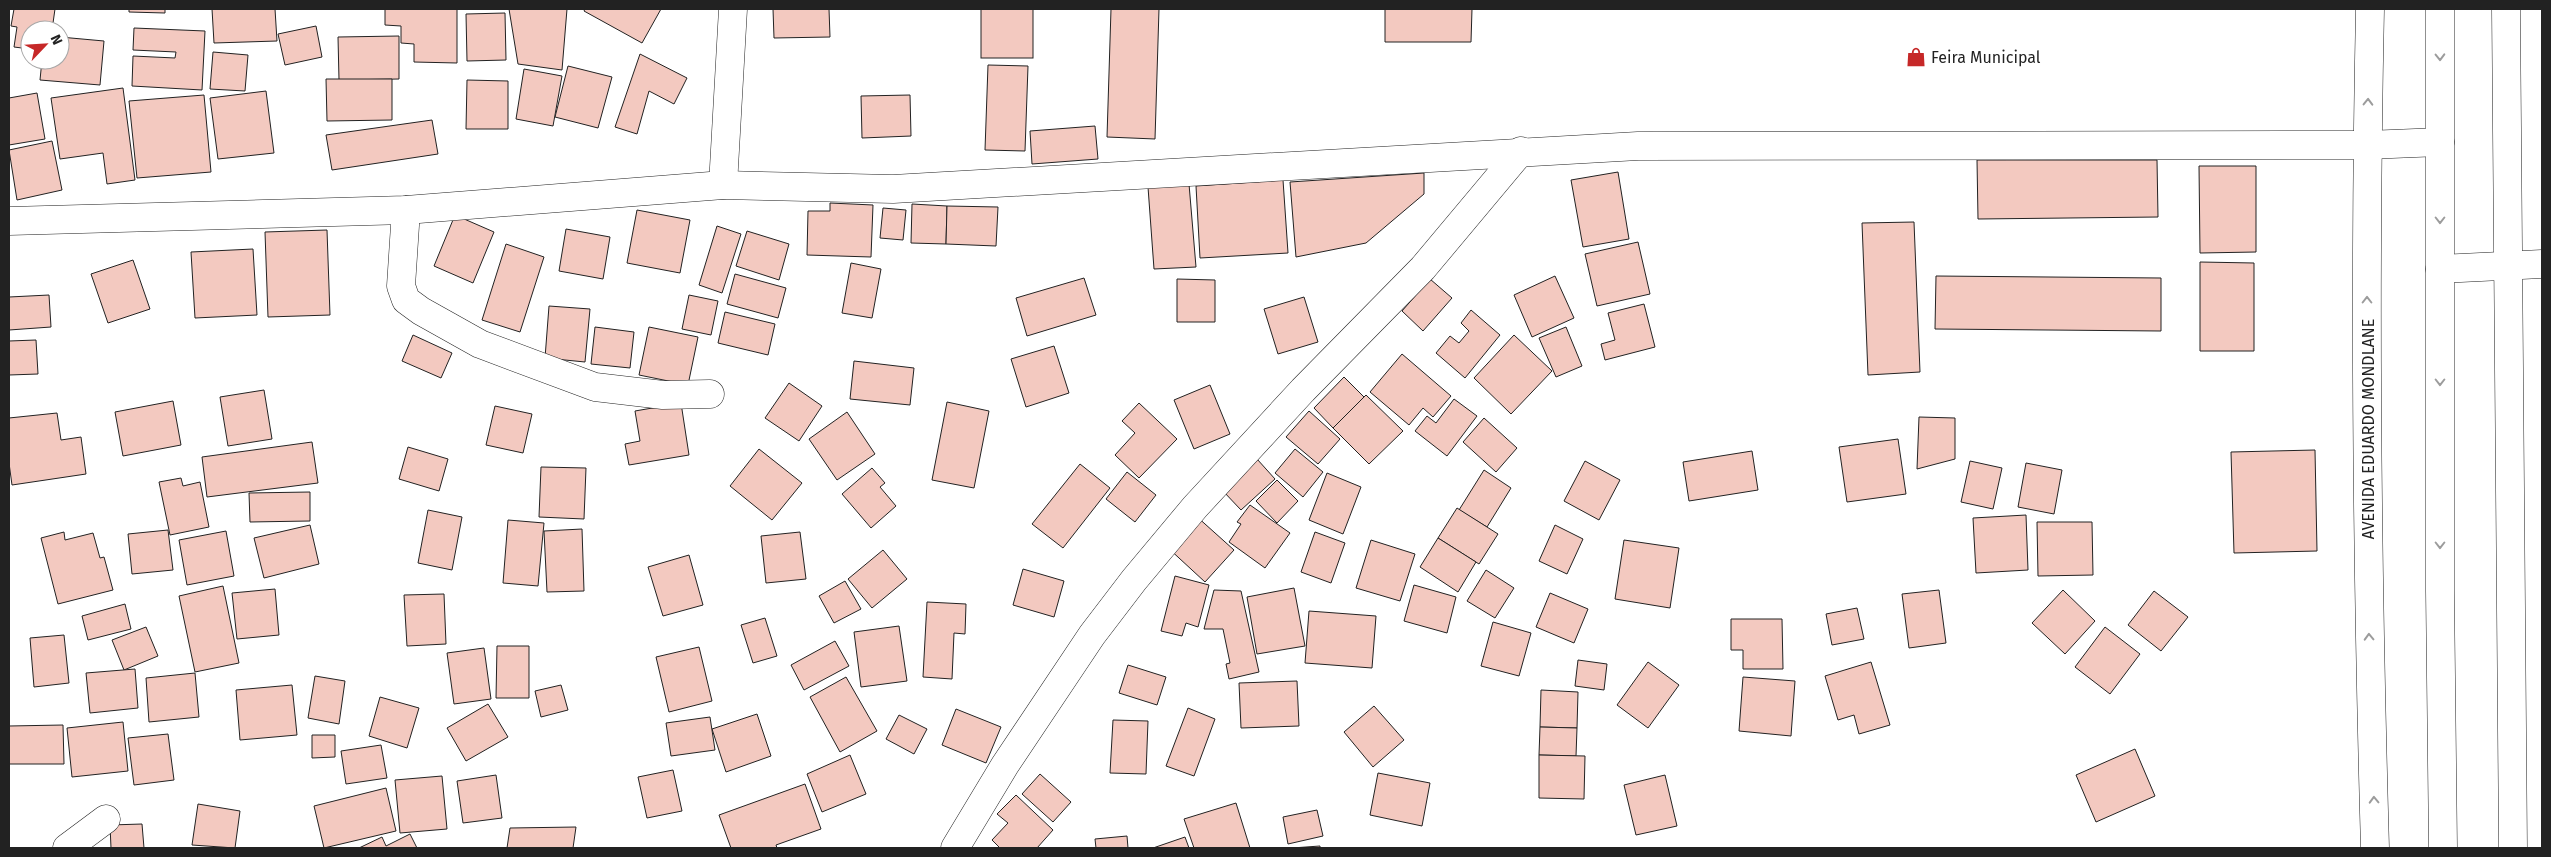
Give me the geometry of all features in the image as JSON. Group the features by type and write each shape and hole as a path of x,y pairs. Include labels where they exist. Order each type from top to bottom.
{"street":[{"path":"723,185 733,9"},
{"name":"AVENIDA EDUARDO MONDLANE","path":"2370,9 2366,145 2369,609 2375,848"},
{"path":"2440,9 2442,848"},
{"path":"2506,9 2513,848"},
{"path":"9,221 406,210 723,185 893,189 1521,151 1638,146 2366,145 2440,142"},
{"path":"955,848 1005,764 1092,635 1134,580 1195,507 1423,268 1521,151"},
{"path":"406,210 401,286 406,300 421,311 480,344 595,387 663,394 710,394"},
{"path":"2440,270 2542,264"},
{"path":"67,848 106,819"}],"building":[{"path":"14,9 55,9 53,20 20,20 20,48 14,47 17,27 11,26"},
{"path":"129,9 165,9 165,13 129,12"},
{"path":"212,9 275,9 277,41 214,43"},
{"path":"385,9 457,9 457,63 414,62 414,44 401,43 401,26 385,25"},
{"path":"509,9 567,9 562,70 518,64"},
{"path":"585,9 661,9 642,43 584,11"},
{"path":"773,9 829,9 830,37 774,38"},
{"path":"981,9 1033,9 1033,58 981,58"},
{"path":"1111,9 1159,9 1155,139 1107,137"},
{"path":"1385,9 1472,9 1471,42 1385,42"},
{"path":"505,13 506,60 467,61 466,14"},
{"path":"316,26 322,57 285,65 278,34"},
{"path":"134,28 205,31 202,90 132,86 133,56 175,58 176,52 133,50"},
{"path":"399,36 399,79 339,80 338,37"},
{"path":"70,38 104,41 100,85 40,80 41,70 70,70"},
{"path":"213,52 248,55 245,91 210,89"},
{"path":"640,54 687,78 674,104 649,91 637,134 615,127"},
{"path":"988,65 1028,66 1025,151 985,150"},
{"path":"568,66 612,77 598,128 555,117"},
{"path":"524,69 562,76 553,126 516,119"},
{"path":"326,79 392,79 392,120 327,121"},
{"path":"467,80 508,81 508,129 466,129"},
{"path":"123,88 135,180 107,184 103,153 60,159 51,98"},
{"path":"266,91 274,153 218,159 210,98"},
{"path":"37,93 45,139 9,145 9,98"},
{"path":"204,95 211,172 137,178 129,101"},
{"path":"910,95 911,136 862,138 861,96"},
{"path":"432,120 438,154 332,170 326,135"},
{"path":"1095,126 1098,159 1032,164 1030,131"},
{"path":"52,141 62,190 17,200 9,150"},
{"path":"1977,160 2157,160 2158,217 1978,219"},
{"path":"2199,166 2256,166 2256,252 2200,253"},
{"path":"1618,172 1629,239 1583,247 1571,180"},
{"path":"1424,173 1424,194 1366,243 1296,257 1290,182"},
{"path":"1283,180 1288,253 1200,258 1196,186"},
{"path":"1189,184 1196,267 1154,269 1148,187"},
{"path":"830,203 873,205 871,257 807,255 808,211 830,211"},
{"path":"912,204 947,206 946,244 911,243"},
{"path":"947,206 998,207 996,246 946,244"},
{"path":"883,208 906,210 903,240 880,238"},
{"path":"637,210 690,220 680,273 627,263"},
{"path":"455,215 494,232 473,283 434,266"},
{"path":"1914,222 1920,372 1868,375 1862,223"},
{"path":"717,226 741,234 722,293 699,285"},
{"path":"566,229 610,237 603,279 559,271"},
{"path":"327,230 330,315 268,317 265,232"},
{"path":"747,231 789,244 779,280 736,266"},
{"path":"1638,242 1650,294 1597,306 1585,254"},
{"path":"506,244 544,257 520,332 482,320"},
{"path":"253,249 257,315 195,318 191,252"},
{"path":"133,260 150,309 108,323 91,274"},
{"path":"2200,262 2254,263 2254,351 2200,351"},
{"path":"851,263 881,269 872,318 842,313"},
{"path":"735,274 786,288 778,318 727,304"},
{"path":"1555,276 1574,318 1532,337 1514,295"},
{"path":"1936,276 2161,278 2161,331 1935,329"},
{"path":"1084,278 1096,315 1027,336 1016,298"},
{"path":"1177,279 1215,280 1215,322 1177,322"},
{"path":"1430,279 1452,298 1423,331 1402,311"},
{"path":"49,295 51,327 9,330 9,297"},
{"path":"689,295 718,301 711,335 682,329"},
{"path":"1304,297 1318,342 1278,354 1264,309"},
{"path":"1644,304 1655,347 1605,360 1601,344 1615,340 1608,313"},
{"path":"549,306 590,309 585,362 545,358"},
{"path":"1471,310 1500,335 1465,378 1436,353 1450,336 1459,343 1469,331 1461,323"},
{"path":"725,312 775,324 768,355 718,343"},
{"path":"595,327 634,332 630,368 591,364"},
{"path":"649,327 698,337 688,385 639,375"},
{"path":"1566,327 1582,366 1556,377 1539,338"},
{"path":"413,335 452,353 441,378 402,361"},
{"path":"1514,335 1552,371 1511,414 1474,378"},
{"path":"36,340 38,374 9,375 9,341"},
{"path":"1054,346 1069,393 1026,407 1011,359"},
{"path":"1402,354 1451,396 1433,417 1423,408 1409,425 1370,392"},
{"path":"854,361 914,368 910,405 850,399"},
{"path":"1344,377 1364,397 1333,428 1314,408"},
{"path":"789,383 822,406 799,441 765,418"},
{"path":"1210,385 1230,434 1194,449 1174,400"},
{"path":"264,390 272,439 228,446 220,397"},
{"path":"1366,395 1403,431 1369,464 1333,428"},
{"path":"1454,399 1477,416 1447,456 1415,431 1427,416 1436,423"},
{"path":"173,401 181,445 123,456 115,412"},
{"path":"947,402 989,411 974,488 932,480"},
{"path":"681,403 689,455 629,465 625,444 640,441 635,411"},
{"path":"1139,403 1177,439 1139,478 1115,455 1135,433 1122,421"},
{"path":"495,406 532,414 523,453 486,445"},
{"path":"1309,411 1340,439 1318,464 1286,437"},
{"path":"847,412 875,454 837,480 809,439"},
{"path":"57,413 61,440 81,437 86,474 12,485 9,463 9,418"},
{"path":"1919,417 1955,418 1955,459 1917,469"},
{"path":"1484,418 1517,448 1496,472 1463,442"},
{"path":"1898,439 1906,494 1847,502 1839,447"},
{"path":"312,442 318,483 207,497 202,457"},
{"path":"408,447 448,459 439,491 399,479"},
{"path":"759,449 802,483 772,520 730,486"},
{"path":"1295,449 1323,472 1303,497 1275,473"},
{"path":"2315,450 2317,551 2234,553 2231,452"},
{"path":"1752,451 1758,490 1689,501 1683,462"},
{"path":"1257,459 1275,479 1241,510 1223,491"},
{"path":"1585,461 1620,480 1599,520 1564,501"},
{"path":"1970,461 2002,468 1993,509 1961,502"},
{"path":"2026,463 2062,470 2054,514 2018,507"},
{"path":"1080,464 1110,488 1063,548 1032,524"},
{"path":"541,467 586,468 584,519 539,517"},
{"path":"872,468 885,483 880,487 896,506 871,528 842,494"},
{"path":"1484,470 1511,488 1487,527 1459,510"},
{"path":"1127,472 1156,495 1135,522 1106,499"},
{"path":"1327,473 1361,487 1343,534 1309,520"},
{"path":"181,478 183,486 200,482 209,527 170,535 159,482"},
{"path":"1277,480 1298,501 1277,523 1256,501"},
{"path":"310,492 310,521 250,522 249,493"},
{"path":"1250,505 1290,533 1265,568 1229,542 1241,524 1237,522"},
{"path":"1457,508 1498,534 1479,564 1438,538"},
{"path":"428,510 462,517 452,570 418,563"},
{"path":"1195,515 1234,550 1205,582 1166,546"},
{"path":"2026,515 2028,570 1976,573 1973,518"},
{"path":"508,520 544,523 538,586 503,583"},
{"path":"2037,522 2092,522 2093,575 2038,576"},
{"path":"310,525 319,564 264,578 254,538"},
{"path":"1555,525 1583,539 1567,574 1539,561"},
{"path":"582,529 584,591 547,592 544,531"},
{"path":"168,530 173,570 132,574 128,534"},
{"path":"226,531 234,576 187,585 179,540"},
{"path":"64,532 65,540 93,533 100,558 104,557 113,590 58,604 41,538"},
{"path":"800,532 806,579 766,583 761,536"},
{"path":"1315,532 1345,543 1331,583 1301,572"},
{"path":"1438,538 1476,562 1458,592 1420,567"},
{"path":"1371,540 1415,554 1400,601 1356,588"},
{"path":"1624,540 1679,548 1670,608 1615,599"},
{"path":"883,550 907,579 872,608 848,579"},
{"path":"689,555 703,605 663,616 648,567"},
{"path":"1023,569 1064,581 1054,617 1013,605"},
{"path":"1486,570 1514,588 1495,618 1467,601"},
{"path":"1175,576 1209,585 1198,627 1186,623 1182,636 1161,631"},
{"path":"845,581 861,609 834,623 819,596"},
{"path":"1414,585 1456,597 1447,633 1404,621"},
{"path":"223,586 239,663 195,672 179,596"},
{"path":"1294,588 1305,646 1257,654 1247,597"},
{"path":"275,589 279,635 237,639 232,593"},
{"path":"1214,590 1241,591 1259,672 1229,679 1226,664 1230,663 1223,629 1204,629"},
{"path":"1939,590 1946,643 1909,648 1902,594"},
{"path":"2063,590 2095,621 2065,654 2032,623"},
{"path":"2154,591 2188,617 2161,651 2128,625"},
{"path":"1550,593 1588,609 1574,643 1536,627"},
{"path":"444,594 446,644 407,646 404,595"},
{"path":"927,602 966,604 965,634 954,633 952,679 923,677"},
{"path":"125,604 131,629 88,640 82,616"},
{"path":"1857,608 1864,639 1832,645 1826,614"},
{"path":"1309,611 1376,616 1372,668 1305,663"},
{"path":"765,618 777,656 753,663 741,625"},
{"path":"1731,619 1782,619 1783,669 1743,669 1743,650 1731,650"},
{"path":"1493,622 1531,633 1519,676 1481,666"},
{"path":"899,626 907,681 861,687 854,632"},
{"path":"146,627 158,656 124,670 112,640"},
{"path":"2105,627 2140,654 2110,694 2075,667"},
{"path":"64,635 69,683 34,687 30,638"},
{"path":"835,641 849,666 804,690 791,665"},
{"path":"497,646 529,646 529,698 496,698"},
{"path":"699,647 712,701 669,712 656,657"},
{"path":"484,648 491,699 454,704 447,653"},
{"path":"1578,660 1607,664 1604,690 1575,686"},
{"path":"1648,662 1679,685 1648,728 1617,705"},
{"path":"1871,662 1890,725 1859,734 1854,715 1838,720 1825,676"},
{"path":"1128,665 1166,677 1157,705 1119,693"},
{"path":"135,669 138,708 90,713 86,673"},
{"path":"195,673 199,717 149,722 146,678"},
{"path":"315,676 345,681 339,724 308,718"},
{"path":"846,677 877,731 840,752 810,697"},
{"path":"1743,677 1795,681 1791,736 1739,731"},
{"path":"1297,681 1299,726 1241,728 1239,683"},
{"path":"292,685 297,735 240,740 236,690"},
{"path":"561,685 568,710 541,717 535,691"},
{"path":"1541,690 1578,692 1577,728 1540,727"},
{"path":"380,697 419,708 407,748 369,736"},
{"path":"488,704 508,737 466,761 447,728"},
{"path":"1374,706 1404,740 1373,767 1344,732"},
{"path":"1188,708 1215,719 1194,776 1166,766"},
{"path":"956,709 1001,727 986,763 942,745"},
{"path":"757,714 771,756 726,772 712,729"},
{"path":"899,715 927,729 914,754 886,739"},
{"path":"710,717 715,750 671,756 666,723"},
{"path":"1113,720 1148,721 1146,774 1110,773"},
{"path":"123,722 128,771 72,777 67,728"},
{"path":"63,725 64,764 9,764 9,726"},
{"path":"1540,727 1577,728 1576,756 1539,755"},
{"path":"168,734 174,780 134,785 128,738"},
{"path":"312,735 335,735 335,757 312,758"},
{"path":"381,745 387,778 346,784 341,751"},
{"path":"2135,749 2155,796 2096,822 2076,775"},
{"path":"850,755 866,794 822,812 807,774"},
{"path":"1539,755 1585,756 1584,799 1539,798"},
{"path":"673,770 682,811 647,818 638,777"},
{"path":"1378,773 1430,783 1422,826 1370,815"},
{"path":"1040,774 1071,802 1053,822 1022,794"},
{"path":"496,775 502,818 463,823 457,781"},
{"path":"1665,775 1677,826 1636,835 1624,785"},
{"path":"442,776 447,829 400,833 395,780"},
{"path":"805,784 821,829 776,845 777,848 731,848 719,815"},
{"path":"386,788 396,831 324,848 314,806"},
{"path":"1016,795 1053,830 1037,848 1000,848 992,840 1008,823 997,814"},
{"path":"1236,803 1250,848 1194,848 1184,819"},
{"path":"198,804 240,811 235,848 192,845"},
{"path":"1317,810 1323,836 1288,844 1283,817"},
{"path":"142,824 144,848 111,848 110,825"},
{"path":"576,827 573,848 507,848 510,828"},
{"path":"410,834 417,848 359,848 382,837 386,846"},
{"path":"1127,836 1128,848 1096,848 1095,839"},
{"path":"1185,837 1189,848 1153,848"},
{"path":"1320,846 1320,848 1292,848"}],"place":[{"name":"Feira Municipal","path":"1916,57"}]}
